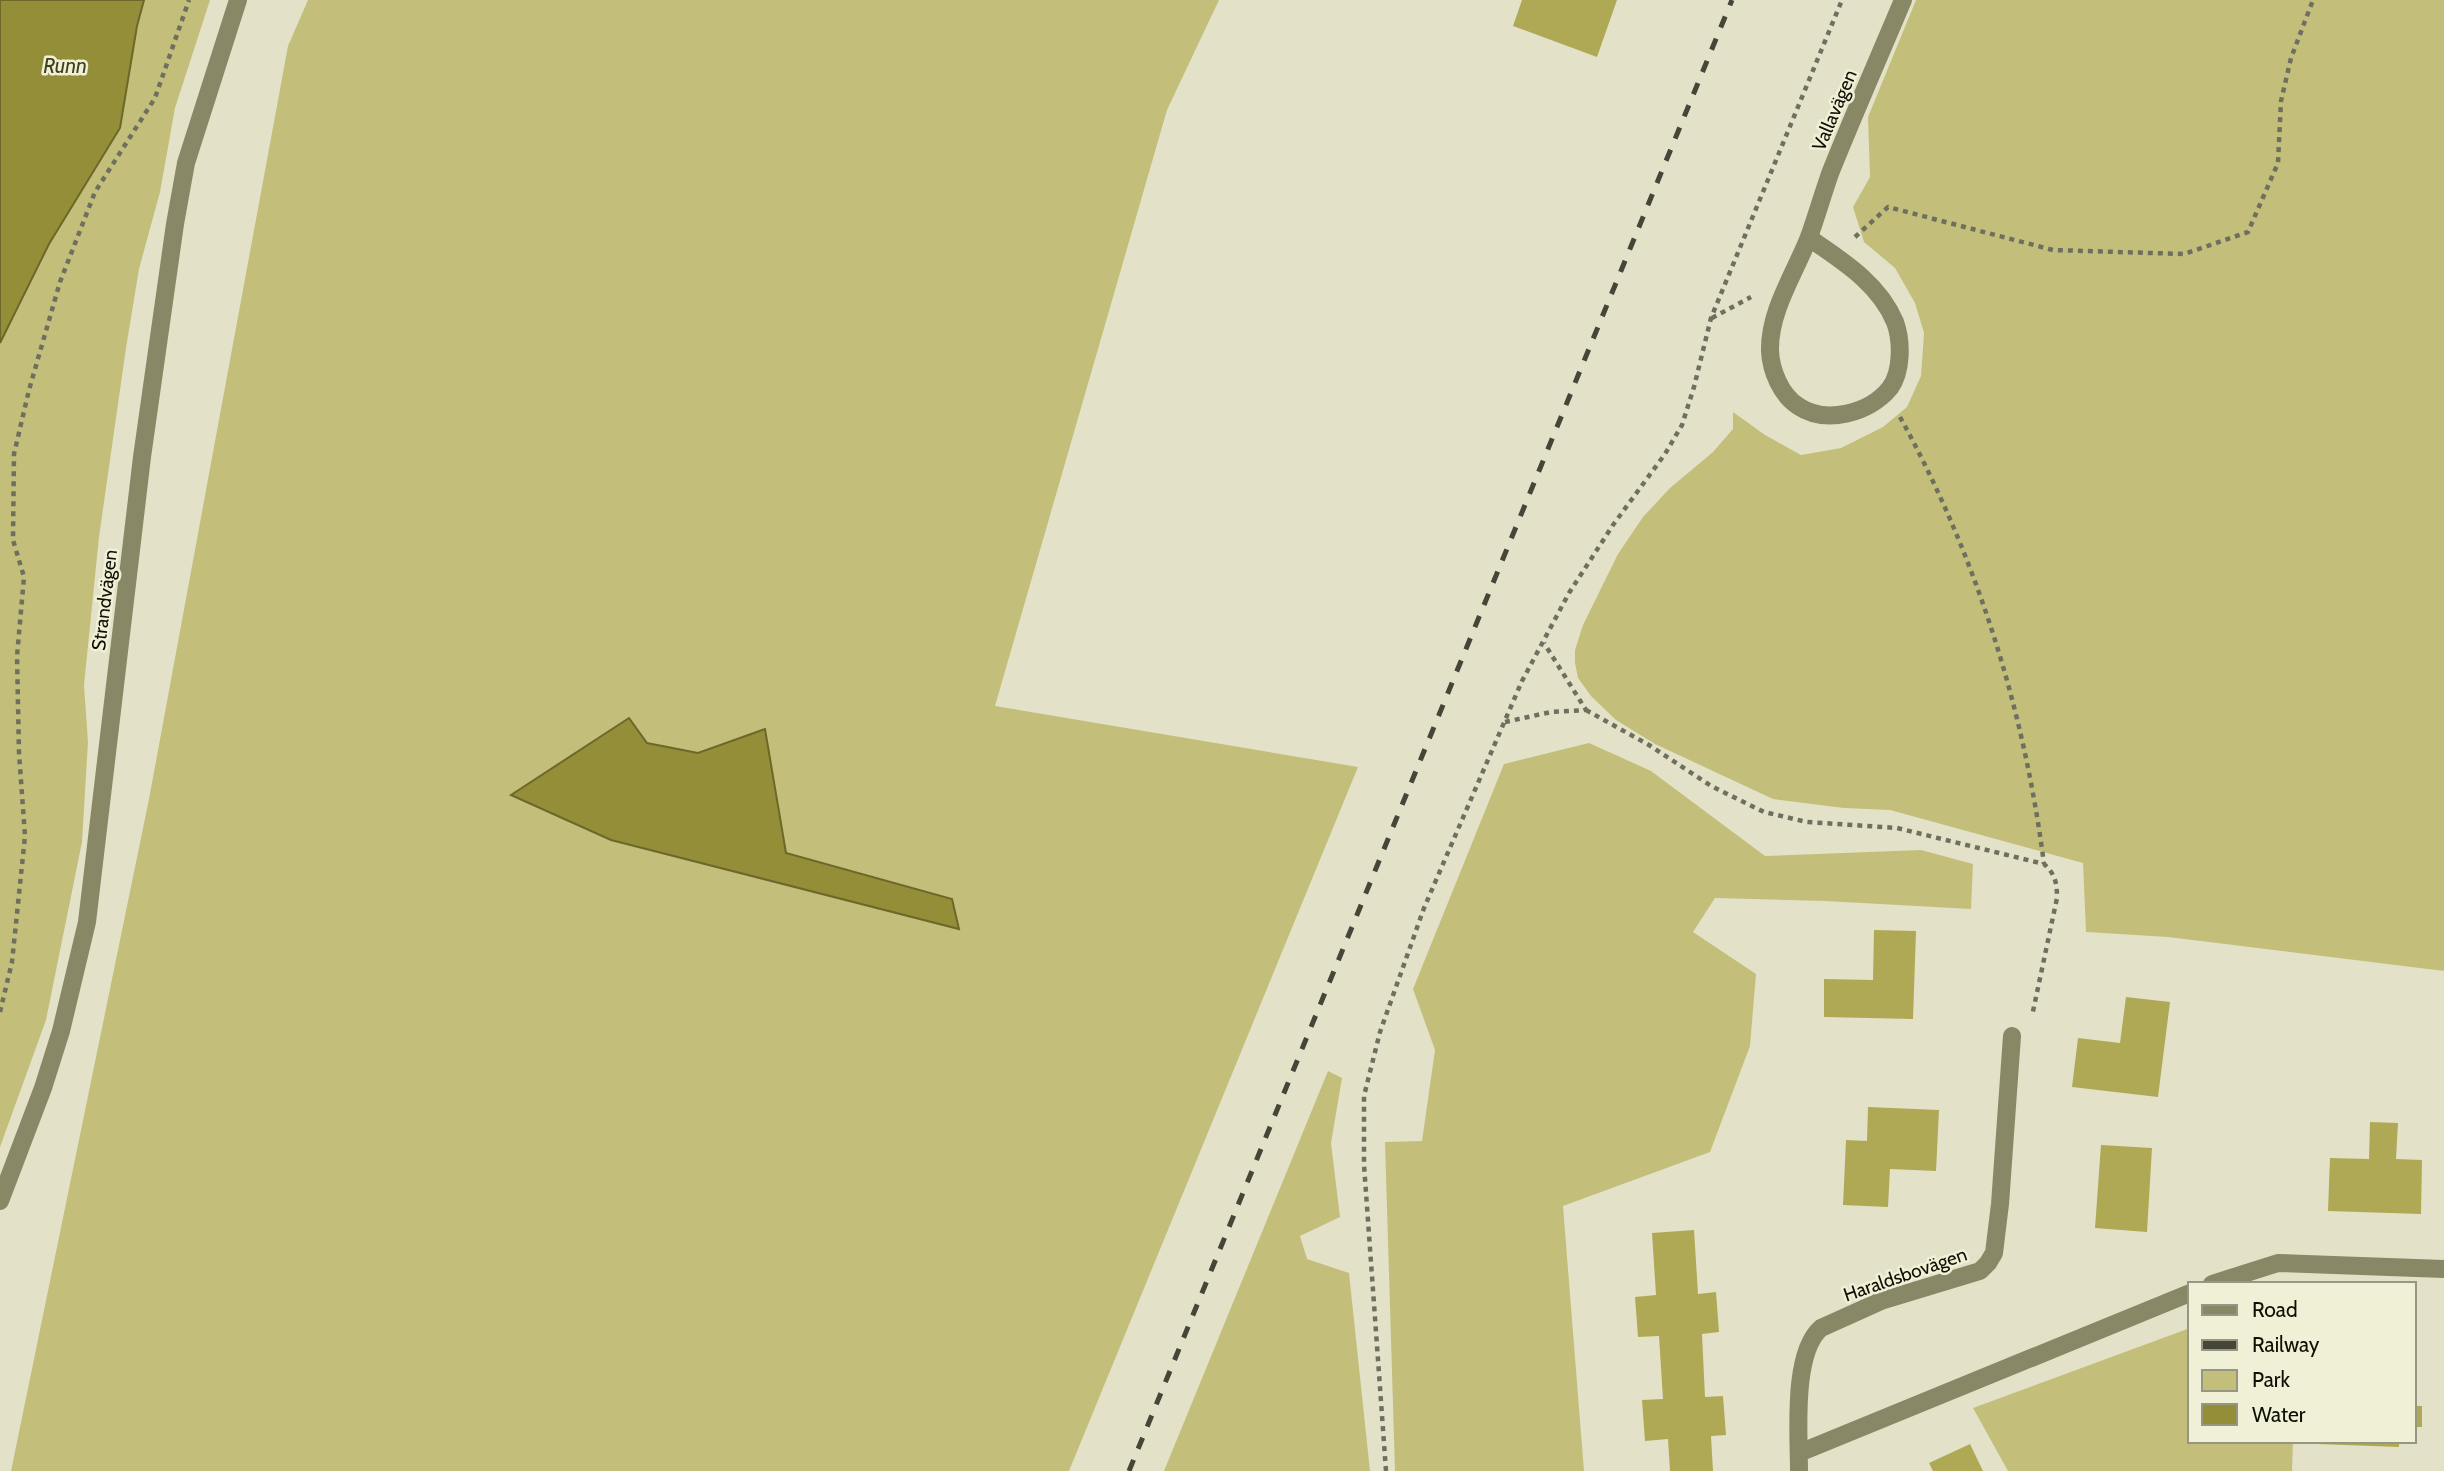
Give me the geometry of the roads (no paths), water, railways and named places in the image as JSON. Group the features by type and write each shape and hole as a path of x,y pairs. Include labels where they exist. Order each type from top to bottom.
{"street":[{"name":"Strandvägen","path":"0,1201 43,1088 61,1031 87,922 142,457 175,224 187,163 239,0"},
{"name":"Vallavägen","path":"1809,238 1870,285 1895,323 1899,348 1898,370 1886,391 1875,402 1858,411 1819,415 1800,408 1780,385 1773,371 1770,351 1773,326 1809,238 1831,173 1903,0"},
{"name":"Haraldsbovägen","path":"1799,1471 1801,1376 1808,1343 1814,1334 1821,1328 1881,1301 1980,1271 1994,1253 2012,1036"},
{"path":"2217,1282 2278,1263 2444,1269"},
{"path":"1799,1452 2188,1294"}],"water":[{"name":"Runn","path":"0,0 144,0 120,128 49,244 0,343"},
{"path":"629,718 647,743 698,753 765,729 786,853 952,899 959,929 611,840 511,795"}],"railway":[{"path":"1129,1471 1732,0"}]}
